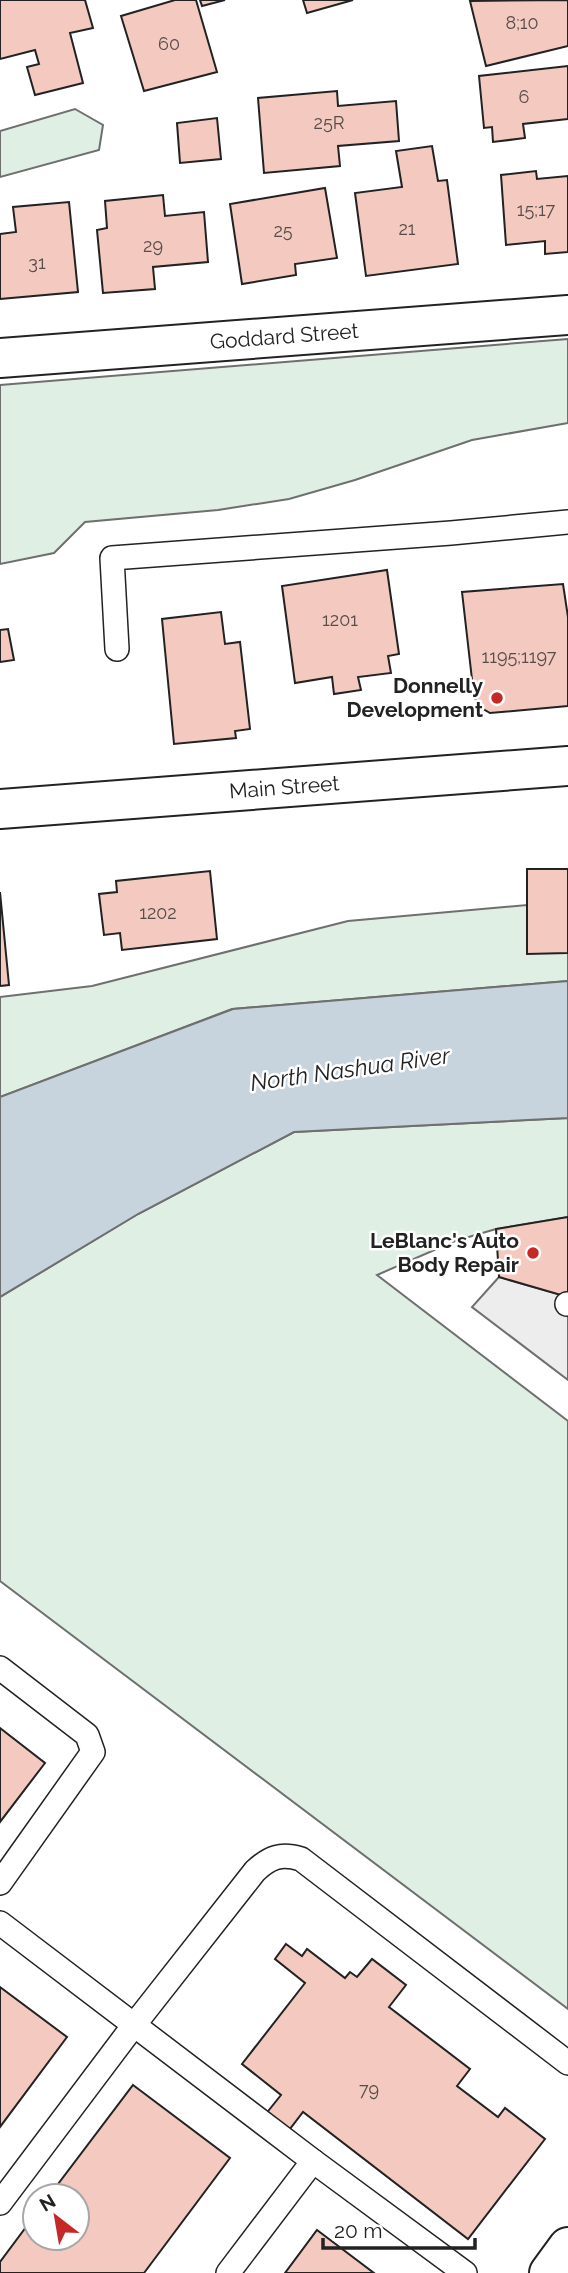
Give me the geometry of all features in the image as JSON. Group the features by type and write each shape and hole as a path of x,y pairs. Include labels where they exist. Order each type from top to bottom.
{"main road":[{"name":"Goddard Street","path":"0,358 568,315"},
{"name":"Main Street","path":"0,809 568,766"},
{"path":"549,2273 568,2248"}],"lane":[{"path":"117,649 112,558 568,522"},
{"path":"0,1668 87,1735 93,1752 0,1883"},
{"path":"0,2203 134,2025 255,1871 268,1860 289,1855 302,1859 568,2063"},
{"path":"0,1923 313,2161 466,2273"},
{"path":"228,2273 313,2161"}],"green space":[{"path":"75,109 103,125 99,150 0,177 0,131"},
{"path":"568,339 568,423 472,440 355,480 289,499 218,510 85,522 54,553 0,564 0,385"},
{"path":"527,905 527,953 568,953 568,981 232,1009 0,1097 0,997 92,986 348,921"},
{"path":"568,1118 568,1217 496,1229 455,1241 377,1275 568,1421 568,2009 0,1581 0,1297 138,1214 294,1132"}],"shaded area":[{"path":"499,1277 568,1297 568,1380 472,1307"}],"water":[{"name":"North Nashua River","path":"568,981 568,1118 294,1132 138,1214 0,1297 0,1097 233,1009"}],"building":[{"path":"0,0 85,0 93,28 70,33 83,83 35,95 27,67 39,64 35,50 0,59"},
{"path":"175,0 196,0 217,72 144,91 121,16"},
{"path":"200,0 225,0 202,6"},
{"path":"303,0 353,0 307,13"},
{"path":"568,0 568,46 486,66 470,1"},
{"path":"568,66 568,119 523,124 525,138 493,142 492,127 484,128 479,76"},
{"path":"337,91 338,106 396,101 399,141 338,146 340,166 264,173 258,98"},
{"path":"217,118 221,159 180,163 177,123"},
{"path":"432,146 438,181 447,180 458,264 366,276 355,193 402,187 396,151"},
{"path":"536,171 537,179 568,176 568,252 545,254 545,241 506,245 501,175"},
{"path":"325,188 337,258 295,264 296,275 242,284 230,204"},
{"path":"163,195 165,216 204,212 208,262 153,267 155,289 103,293 97,230 107,228 105,201"},
{"path":"69,202 78,292 0,299 0,234 16,232 13,207"},
{"path":"387,570 399,654 388,656 391,673 358,677 361,690 334,694 332,677 295,683 282,586"},
{"path":"563,584 568,617 568,706 490,713 480,707 474,697 462,592"},
{"path":"221,612 225,644 240,642 250,729 235,731 236,738 174,744 162,619"},
{"path":"8,629 14,660 0,662 0,630"},
{"path":"527,869 568,869 568,953 527,954"},
{"path":"210,871 217,939 122,950 120,933 104,935 99,894 117,892 116,881"},
{"path":"0,892 9,985 0,986"},
{"name":"LeBlanc's Auto Body Repair","path":"568,1217 568,1297 499,1277 496,1229"},
{"path":"0,1728 45,1763 0,1822"},
{"path":"286,1944 302,1956 307,1949 345,1978 350,1972 357,1977 372,1959 406,1985 389,2007 470,2069 457,2086 498,2117 505,2108 545,2139 468,2239 303,2112 283,2138 261,2120 281,2095 242,2064 305,1983 275,1959"},
{"path":"0,1987 67,2037 0,2127"},
{"path":"133,2085 230,2158 144,2273 0,2273 0,2262 21,2234 21,2252 91,2252 91,2182 60,2182"},
{"path":"317,2230 374,2273 285,2273"}],"place":[{"name":"Donnelly Development","path":"497,698"},
{"name":"LeBlanc's Auto Body Repair","path":"533,1253"}]}
